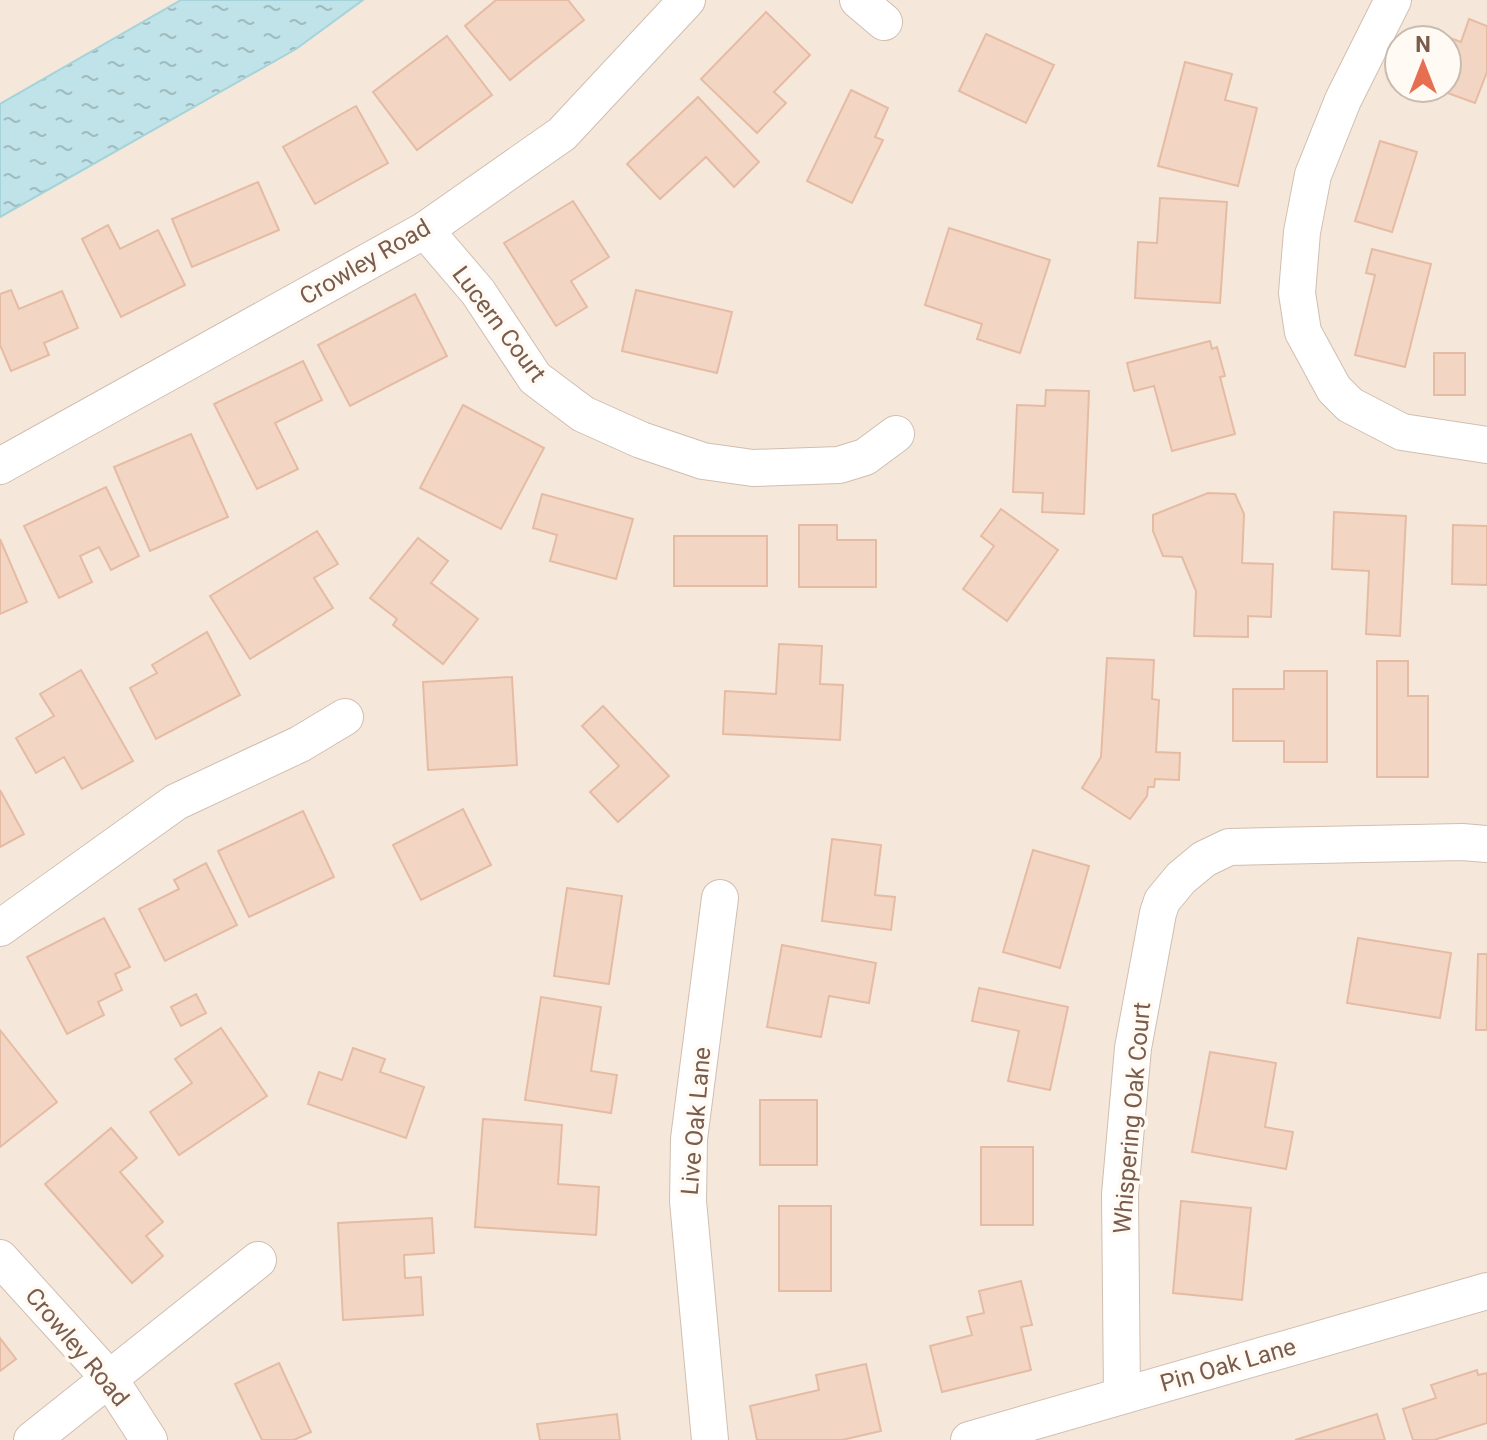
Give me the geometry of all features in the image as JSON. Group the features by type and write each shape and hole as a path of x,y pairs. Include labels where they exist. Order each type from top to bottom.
{"street":[{"name":"Crowley Road","path":"0,466 425,230 562,134 687,0"},
{"path":"1393,0 1343,100 1313,175 1302,232 1297,293 1303,332 1334,389 1350,405 1402,432 1487,445"},
{"name":"Lucern Court","path":"425,230 478,292 535,378 583,414 641,440 703,461 753,468 839,465 865,457 896,434"},
{"path":"0,928 176,802 300,744 345,717"},
{"name":"Whispering Oak Court","path":"1122,1395 1120,1194 1133,1048 1162,901 1181,878 1204,859 1229,847 1487,844"},
{"name":"Live Oak Lane","path":"710,1440 688,1186 689,1139 720,898"},
{"name":"Crowley Road","path":"0,1258 109,1378 149,1440"},
{"path":"32,1440 258,1260"},
{"name":"Pin Oak Lane","path":"969,1440 1487,1291"}],"shaded area":[{"path":"0,0 1487,0 1487,1440 0,1440"}],"water":[{"path":"181,0 363,0 296,49 0,217 0,104"}],"building":[{"path":"496,0 568,0 584,20 510,80 465,26"},
{"path":"766,12 810,55 774,92 786,103 757,133 701,79"},
{"path":"1469,19 1487,26 1487,72 1475,103 1463,99 1463,36"},
{"path":"986,34 1054,65 1026,123 959,91"},
{"path":"447,36 492,95 417,150 373,92"},
{"path":"1185,62 1232,74 1225,100 1257,108 1238,186 1158,166"},
{"path":"851,90 888,108 875,137 883,140 852,203 807,181"},
{"path":"698,97 759,162 734,187 706,157 660,199 627,164"},
{"path":"356,106 388,163 315,204 283,147"},
{"path":"1380,141 1417,152 1392,232 1355,221"},
{"path":"258,182 279,230 192,267 172,219"},
{"path":"1160,198 1227,202 1220,303 1135,298 1138,242 1157,243"},
{"path":"573,201 609,257 571,281 587,307 556,326 504,243"},
{"path":"108,225 120,249 158,230 185,285 121,317 82,239"},
{"path":"949,228 1050,260 1020,353 977,339 982,324 925,305"},
{"path":"1372,249 1431,264 1405,367 1355,355 1375,275 1366,273"},
{"path":"11,290 19,309 62,291 78,328 44,343 49,355 11,371 0,345 0,294"},
{"path":"636,290 732,312 717,373 622,351"},
{"path":"415,294 447,356 350,406 318,345"},
{"path":"1210,341 1212,349 1217,347 1225,376 1220,377 1235,434 1172,451 1154,386 1134,391 1127,363"},
{"path":"1434,353 1465,353 1465,395 1434,395"},
{"path":"303,361 322,400 275,423 298,469 257,489 214,404"},
{"path":"1046,390 1089,391 1084,514 1042,512 1043,493 1013,492 1017,405 1045,406"},
{"path":"463,405 544,448 501,529 420,488"},
{"path":"191,434 228,517 150,551 114,467"},
{"path":"106,487 139,556 111,570 99,547 80,556 92,582 59,598 24,526"},
{"path":"1208,493 1235,494 1244,514 1242,563 1273,564 1271,617 1248,616 1248,637 1194,636 1196,591 1182,557 1163,556 1153,531 1153,515"},
{"path":"542,494 633,519 616,579 550,561 557,535 533,528"},
{"path":"1001,509 1058,550 1007,621 963,589 994,546 981,536"},
{"path":"1334,512 1406,516 1400,636 1366,634 1369,571 1332,569"},
{"path":"799,525 837,525 837,540 876,540 876,587 799,587"},
{"path":"1453,525 1487,526 1487,585 1452,584"},
{"path":"317,531 338,564 314,578 333,608 250,659 210,596"},
{"path":"674,536 767,536 767,586 674,586"},
{"path":"418,538 448,561 431,583 478,619 443,664 393,625 397,619 370,598"},
{"path":"0,539 27,602 0,614"},
{"path":"207,632 240,695 156,739 130,688 157,673 152,665"},
{"path":"779,644 822,646 820,684 843,685 840,740 723,734 725,691 776,694"},
{"path":"1107,658 1154,660 1152,699 1159,700 1156,752 1180,753 1179,780 1155,779 1154,787 1148,787 1147,796 1130,819 1082,788 1101,757"},
{"path":"1377,661 1408,661 1408,696 1428,696 1428,777 1377,777"},
{"path":"81,670 133,761 82,789 64,757 36,773 16,738 54,716 40,694"},
{"path":"1284,671 1327,671 1327,762 1284,762 1284,741 1233,741 1233,689 1284,689"},
{"path":"512,677 517,765 428,770 423,682"},
{"path":"603,706 669,776 618,822 590,792 619,766 582,726"},
{"path":"0,790 24,834 0,847"},
{"path":"463,809 491,865 421,900 393,845"},
{"path":"303,811 334,877 249,917 218,851"},
{"path":"832,839 881,845 875,895 895,897 891,930 822,921"},
{"path":"1033,850 1089,866 1060,968 1003,952"},
{"path":"206,863 237,925 165,961 139,909 179,889 174,880"},
{"path":"567,888 622,896 609,984 554,976"},
{"path":"104,918 130,967 115,974 122,990 98,1002 104,1015 67,1034 27,957"},
{"path":"1358,938 1451,953 1440,1018 1347,1003"},
{"path":"782,945 876,963 869,1003 829,996 821,1037 767,1027"},
{"path":"1478,954 1487,954 1487,1030 1476,1030"},
{"path":"979,988 1068,1007 1050,1090 1008,1081 1019,1031 972,1021"},
{"path":"196,994 206,1013 181,1026 171,1007"},
{"path":"541,997 601,1007 591,1071 617,1075 611,1113 525,1100"},
{"path":"221,1028 267,1096 179,1155 150,1112 192,1083 175,1059"},
{"path":"0,1030 57,1102 0,1147"},
{"path":"353,1048 385,1059 380,1072 424,1087 406,1138 308,1104 319,1072 342,1080"},
{"path":"1210,1052 1276,1063 1265,1127 1293,1132 1286,1169 1192,1152"},
{"path":"760,1100 817,1100 817,1165 760,1165"},
{"path":"483,1119 562,1125 558,1184 599,1187 596,1235 475,1227"},
{"path":"111,1128 137,1158 120,1172 163,1222 146,1236 163,1256 132,1283 45,1184"},
{"path":"981,1147 1033,1147 1033,1225 981,1225"},
{"path":"1181,1201 1251,1208 1242,1300 1173,1293"},
{"path":"779,1206 831,1206 831,1291 779,1291"},
{"path":"432,1218 434,1253 404,1255 405,1278 421,1277 423,1315 343,1320 338,1223"},
{"path":"1021,1281 1032,1325 1021,1327 1031,1370 942,1392 930,1346 972,1335 967,1317 984,1313 979,1291"},
{"path":"0,1338 16,1359 0,1371"},
{"path":"279,1363 311,1432 294,1440 262,1440 235,1384"},
{"path":"866,1364 881,1431 842,1440 757,1440 750,1406 819,1390 816,1375"},
{"path":"1477,1370 1478,1375 1487,1373 1487,1423 1434,1440 1413,1440 1403,1409 1436,1398 1431,1385"},
{"path":"617,1414 620,1440 540,1440 537,1424"},
{"path":"1377,1414 1385,1440 1295,1440"}]}
